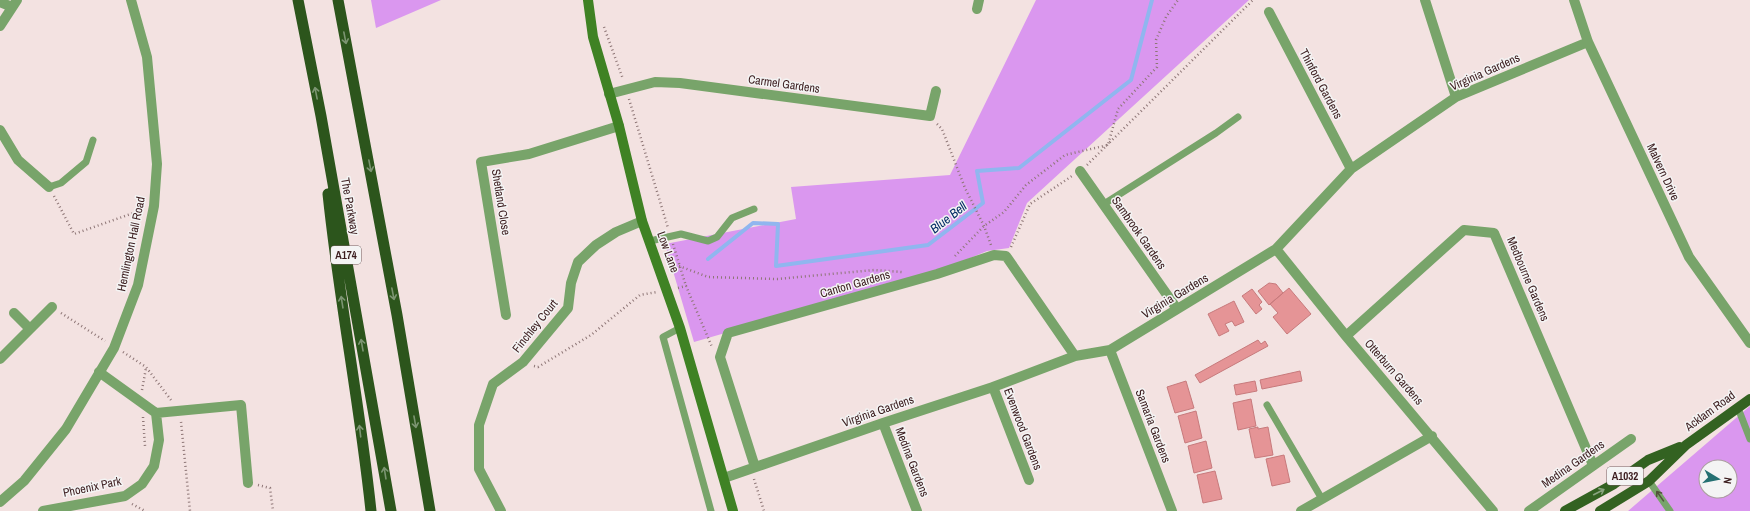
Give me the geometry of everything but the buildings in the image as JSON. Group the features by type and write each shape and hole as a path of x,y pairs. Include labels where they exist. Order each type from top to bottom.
{"highway":[{"name":"The Parkway","path":"298,0 321,116 391,511"},
{"path":"338,0 397,315 430,511"},
{"name":"A174","path":"321,116 334,253 355,388 371,511"}],"main road":[{"name":"Low Lane","path":"588,0 593,37 619,126 642,221 680,328 733,511"},
{"name":"Acklam Road","path":"1600,511 1649,481 1686,445 1750,399"},
{"name":"Acklam Road","path":"1565,511 1614,484 1648,460 1686,445"}],"street":[{"name":"Hemlington Hall Road","path":"0,502 24,481 66,430 114,348 138,285 154,206 157,164 147,56 131,0"},
{"path":"1425,0 1456,97"},
{"name":"Malvern Drive","path":"1574,0 1588,42 1689,258 1750,344"},
{"path":"0,2 14,3 0,26"},
{"name":"Thinford Gardens","path":"1268,12 1351,169"},
{"name":"Virginia Gardens","path":"724,478 993,387 1075,356 1110,350 1276,249 1351,169 1456,97 1588,42"},
{"name":"Carmel Gardens","path":"610,94 655,82 680,83 930,116"},
{"path":"930,116 936,91"},
{"name":"Shetland Close","path":"506,315 481,162 529,154 619,126"},
{"path":"0,130 18,160 49,187"},
{"name":"Sambrook Gardens","path":"1080,171 1177,309"},
{"name":"Finchley Court","path":"501,511 479,469 479,424 493,384 523,362 568,308 571,283 578,262 602,241 616,232 642,221"},
{"name":"Medbourne Gardens","path":"1346,336 1464,230 1494,233 1593,465"},
{"name":"Otterburn Gardens","path":"1276,249 1346,336 1432,436 1493,511"},
{"name":"Canton Gardens","path":"720,357 728,333 937,274 994,255 1006,256"},
{"path":"1006,256 1075,356"},
{"path":"0,359 52,307"},
{"path":"14,313 30,328"},
{"name":"Samaria Gardens","path":"1110,350 1172,511"},
{"path":"720,357 753,468"},
{"path":"99,372 156,413 241,405 248,483"},
{"name":"Evenwood Gardens","path":"993,387 1029,480"},
{"name":"Phoenix Park","path":"44,511 125,496 142,484 154,466 159,440 156,413"},
{"name":"Medina Gardens","path":"883,423 917,511"},
{"path":"1301,511 1432,436"},
{"name":"Medina Gardens","path":"1529,511 1632,439"}],"lane":[{"path":"1104,204 1216,133 1238,117"},
{"path":"49,187 61,182 86,162 94,140"},
{"path":"650,241 681,234 708,240 717,236 732,218 754,209"},
{"path":"680,328 663,337 712,511"},
{"path":"1266,405 1322,499"},
{"path":"1738,408 1750,440"},
{"path":"1649,481 1670,511"}],"path":[{"path":"1108,145 1118,109 1157,67 1156,40 1166,17 1178,0"},
{"path":"1006,256 1030,204 1080,171 1108,145 1252,0"},
{"path":"603,22 626,89 679,266 711,346 720,357"},
{"path":"930,116 942,129 966,188 984,226 994,255"},
{"path":"953,258 984,226 1004,212 1026,185 1064,155 1108,145"},
{"path":"49,187 74,234 154,206"},
{"path":"679,266 708,277 777,279 874,270 906,272"},
{"path":"523,362 538,367 591,335 640,295 668,291 686,286"},
{"path":"753,468 764,511"},
{"path":"248,483 270,488 273,511"}],"shaded area":[{"path":"371,0 441,0 376,28"},
{"path":"1036,0 1249,0 1027,203 1009,248 987,251 937,272 694,342 665,244 796,219 791,187 950,175"},
{"path":"1750,406 1750,511 1628,511"}],"waterway":[{"name":"Blue Bell","path":"708,259 753,223 778,224 776,266 928,245 983,203 977,171 1019,168 1131,80 1152,0"}]}
